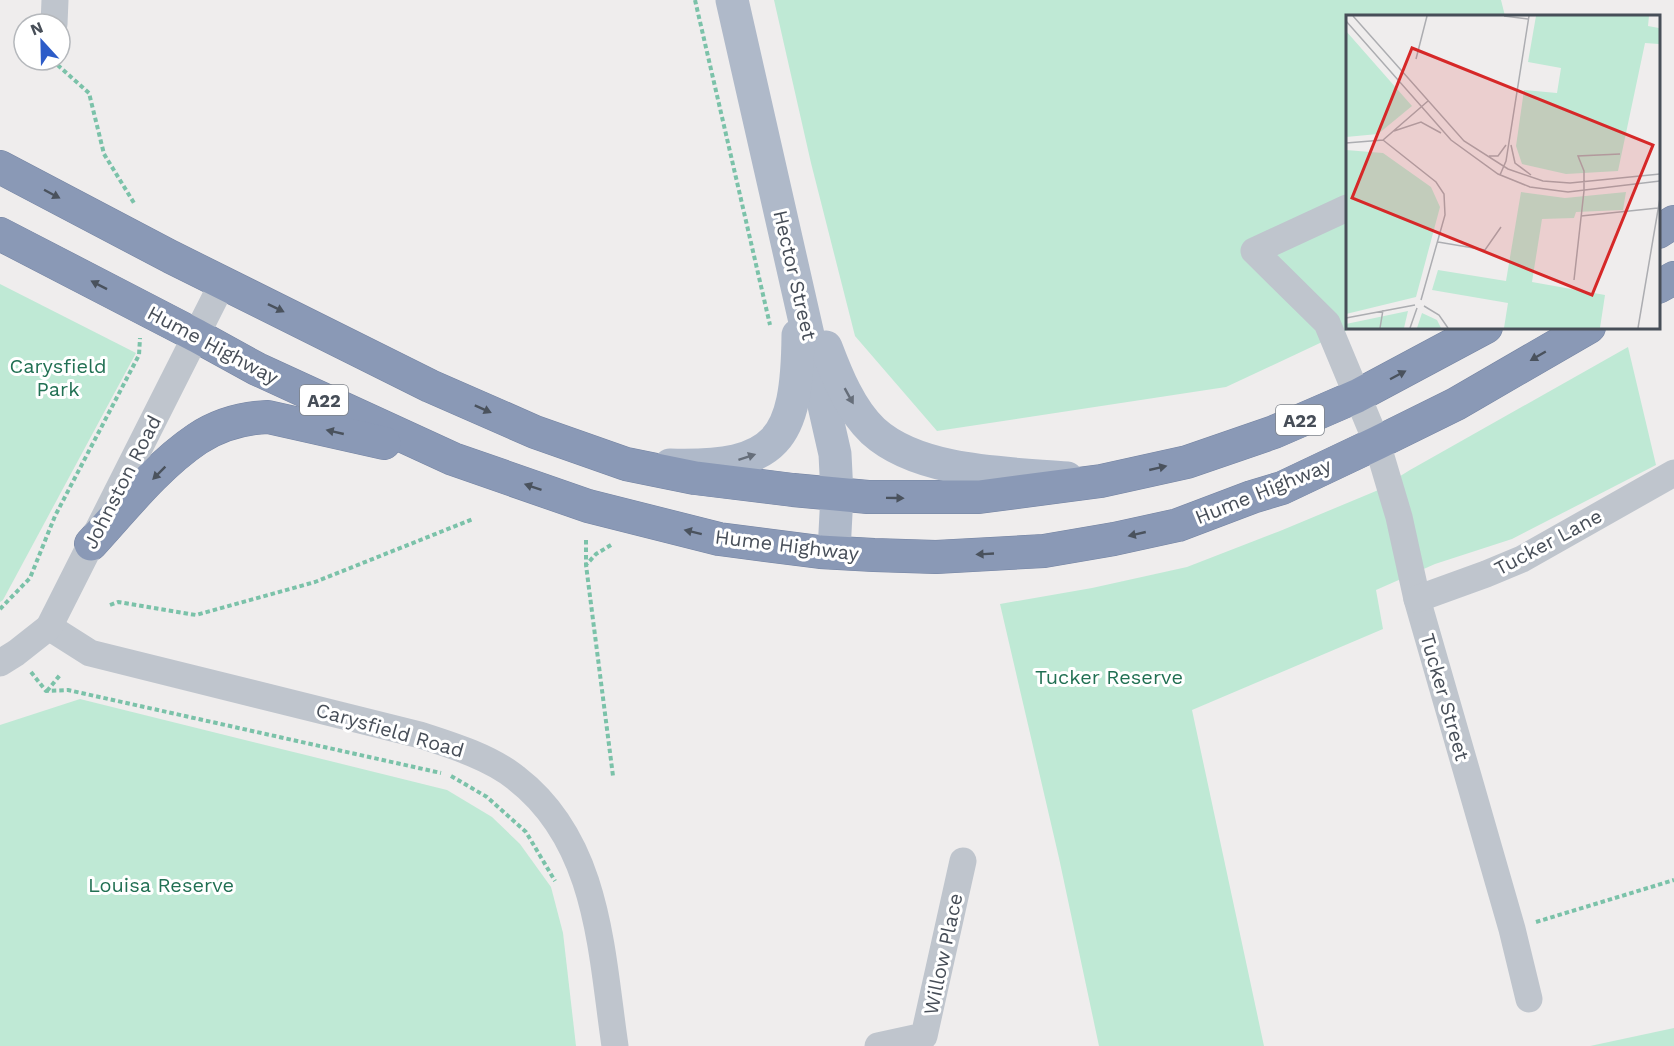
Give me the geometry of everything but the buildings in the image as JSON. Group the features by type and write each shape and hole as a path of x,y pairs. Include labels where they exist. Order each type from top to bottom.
{"highway":[{"name":"A22","path":"0,167 430,386 535,432 626,464 695,478 837,494 899,498 979,497 1101,481 1187,462 1274,432 1357,396 1484,328"},
{"path":"1659,231 1674,222"},
{"name":"Hume Highway","path":"0,234 256,369 453,459 588,506 719,538 834,552 936,557 1044,551 1178,525 1282,488 1377,443 1455,404 1587,328"},
{"path":"1659,286 1674,278"},
{"path":"91,544 167,464 198,438 229,423 249,418 268,417 453,459"}],"main road":[{"name":"Hector Street","path":"732,0 835,454 837,494 834,552"},
{"path":"626,464 723,463 747,458 776,440 791,411 798,366 798,285"},
{"path":"798,285 838,377 858,413 873,430 891,444 929,461 999,473 1101,481"}],"street":[{"name":"Tucker Street","path":"1346,208 1254,251 1327,323 1377,443 1399,517 1417,599 1530,999"},
{"name":"Johnston Road","path":"0,663 49,627 224,282"},
{"name":"Tucker Lane","path":"1417,599 1522,559 1674,473"},
{"name":"Carysfield Road","path":"49,627 90,653 420,735 467,750 515,776 543,802 573,848 584,871 597,925 615,1046"},
{"name":"Willow Place","path":"878,1046 924,1036 963,861"}],"path":[{"name":"Hector Street","path":"695,0 770,327"},
{"path":"65,72 89,93 104,154 138,209"},
{"path":"0,609 30,578 55,516 139,355 139,340"},
{"path":"110,605 118,602 196,615 315,582 473,519"},
{"path":"586,540 586,565 614,776"},
{"path":"586,565 596,554 611,545"},
{"path":"46,691 60,675"},
{"path":"42,685 46,691"},
{"path":"46,691 68,690 448,774 487,797 526,832 558,887"},
{"path":"1512,929 1674,880"}],"green space":[{"path":"774,0 1501,0 1505,15 1346,15 1346,328 1352,328 1226,387 937,431 855,336 811,163"},
{"name":"Carysfield Park","path":"0,284 136,353 0,602"},
{"name":"Tucker Reserve","path":"1628,347 1656,465 1512,539 1435,564 1376,590 1383,629 1192,710 1264,1046 1099,1046 1059,858 1000,604 1092,588 1187,567 1280,531 1376,491"},
{"name":"Louisa Reserve","path":"80,699 447,790 492,817 520,844 551,887 563,933 576,1046 0,1046 0,725"},
{"path":"1674,1028 1674,1046 1590,1046"}]}
